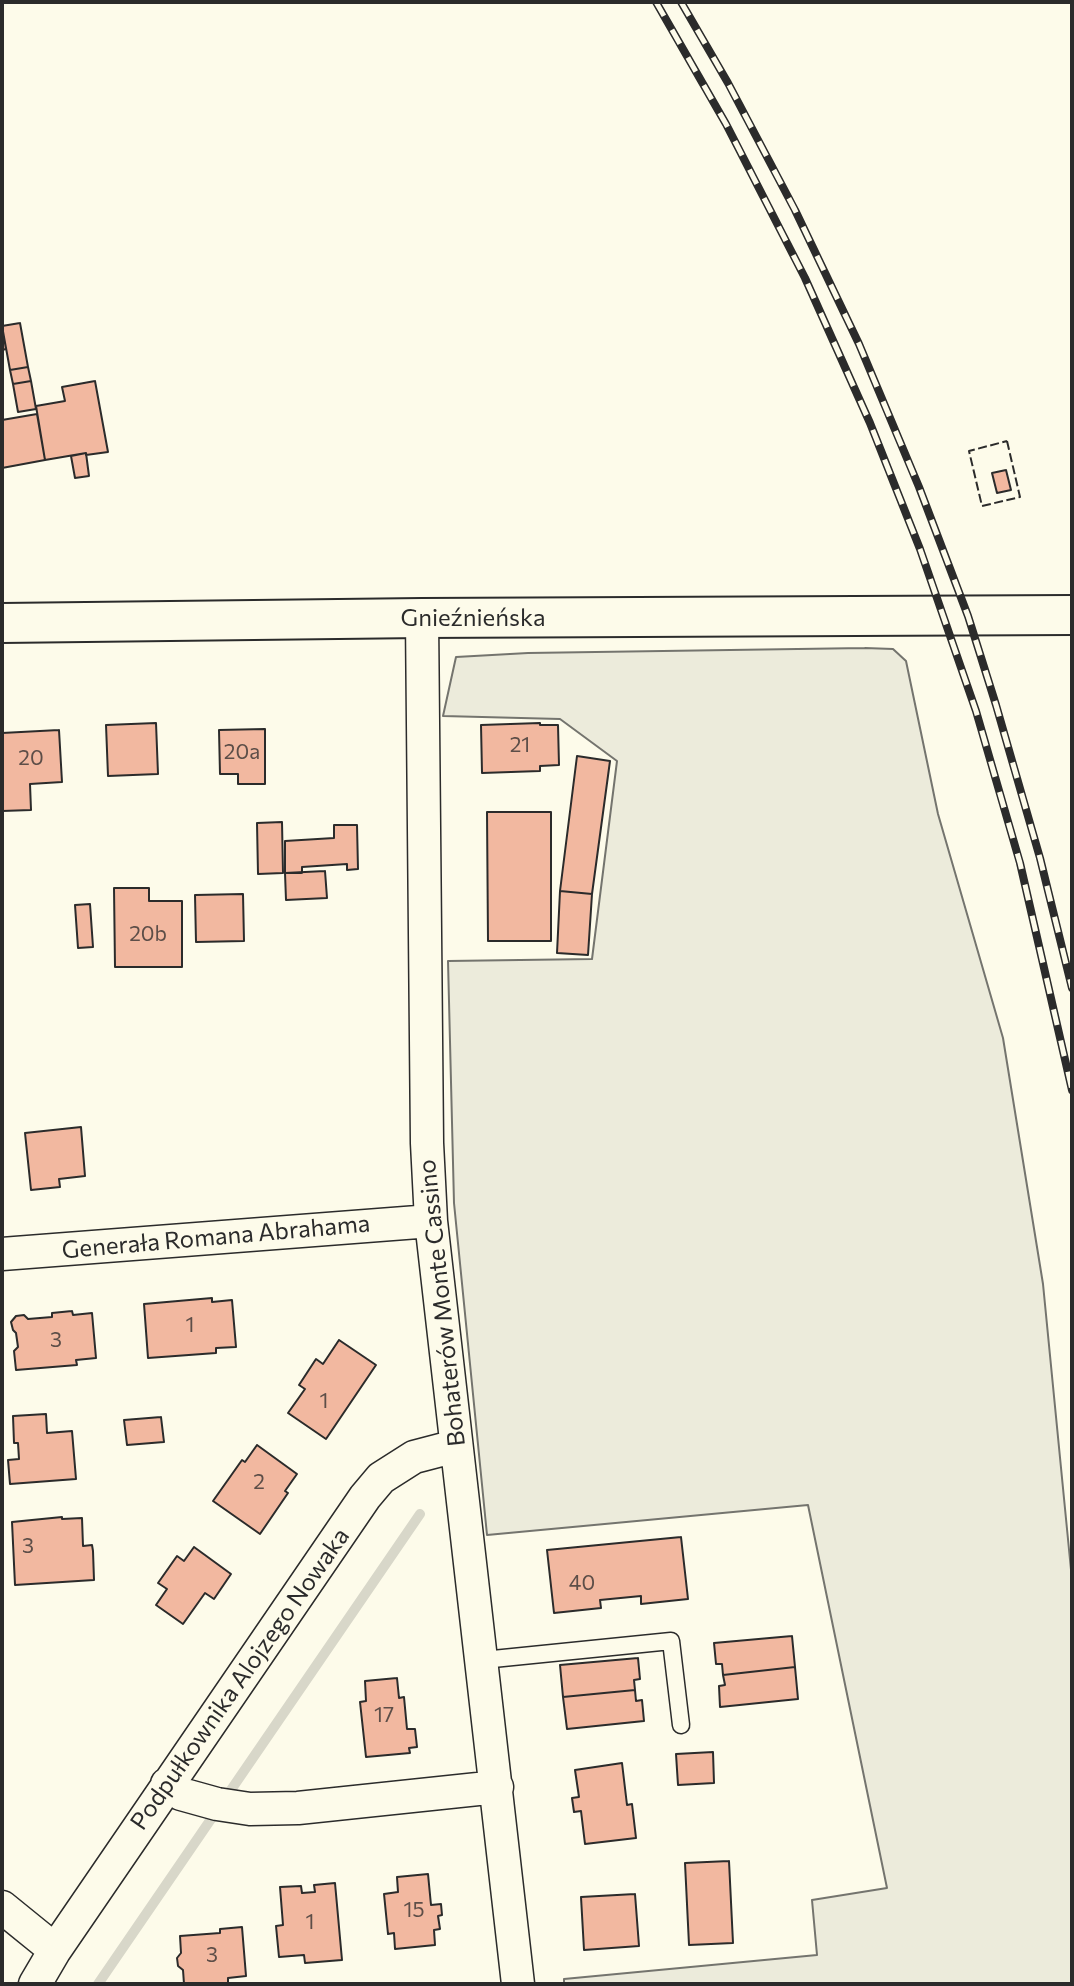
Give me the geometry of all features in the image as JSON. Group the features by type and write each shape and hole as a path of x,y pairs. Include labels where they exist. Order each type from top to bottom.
{"street":[{"name":"Gnieźnieńska","path":"2,623 1072,615"},
{"name":"Bohaterów Monte Cassino","path":"422,618 426,1143 431,1221 518,1984"},
{"name":"Generała Romana Abrahama","path":"2,1254 431,1221"},
{"name":"Podpułkownika Alojzego Nowaka","path":"35,1984 167,1784 365,1497 381,1478 414,1457 456,1446"},
{"path":"167,1784 181,1794 217,1804 250,1809 298,1808 497,1787"},
{"path":"2,1908 55,1950"}],"lane":[{"path":"483,1660 671,1641 681,1725"}],"shaded area":[{"path":"893,649 906,661 938,814 1003,1038 1043,1284 1072,1580 1072,1984 564,1984 564,1979 817,1955 812,1900 887,1888 808,1505 487,1535 454,1203 448,961 592,959 617,761 560,719 443,716 456,657 528,653"}],"building":[{"path":"20,323 28,367 10,370 2,326"},
{"path":"2,326 6,349 2,350"},
{"path":"28,367 31,381 13,384 10,370"},
{"path":"31,381 36,409 18,412 13,384"},
{"path":"95,381 108,452 45,460 36,406 65,401 62,387"},
{"path":"37,414 45,460 2,468 2,420"},
{"path":"86,453 89,476 75,478 71,456"},
{"path":"1006,470 1011,490 997,493 992,473"},
{"path":"156,723 158,774 108,776 106,725"},
{"path":"481,725 558,725 559,765 540,766 540,771 482,773"},
{"path":"265,729 265,784 238,784 238,774 220,774 219,730"},
{"path":"59,730 62,782 30,784 31,810 2,811 2,733"},
{"path":"577,756 610,761 592,894 560,891"},
{"path":"487,812 551,812 551,941 488,941"},
{"path":"282,822 283,873 258,874 257,823"},
{"path":"334,825 357,825 358,869 347,870 347,864 302,867 302,873 285,873 285,841 334,838"},
{"path":"325,871 327,898 286,900 285,873"},
{"path":"114,888 149,888 149,901 182,901 182,967 115,967"},
{"path":"560,891 592,894 588,955 557,953"},
{"path":"243,894 244,941 196,942 195,895"},
{"path":"90,904 93,947 78,948 75,905"},
{"path":"81,1127 85,1176 59,1179 60,1187 31,1190 25,1133"},
{"path":"212,1298 212,1302 232,1300 236,1347 216,1348 216,1353 148,1358 144,1304"},
{"path":"72,1311 73,1315 92,1313 96,1358 76,1360 77,1365 16,1370 14,1351 18,1347 11,1322 16,1316 24,1315 28,1319 52,1317 52,1313"},
{"path":"339,1340 376,1365 326,1439 288,1413 305,1389 299,1385 316,1359 323,1364"},
{"path":"46,1414 47,1433 72,1431 76,1479 10,1484 8,1460 19,1459 18,1443 14,1443 13,1416"},
{"path":"161,1417 164,1442 127,1445 124,1420"},
{"path":"257,1445 297,1474 285,1491 288,1493 260,1534 213,1501 242,1460 245,1462"},
{"path":"62,1517 82,1518 83,1546 92,1545 94,1580 15,1585 12,1522"},
{"path":"681,1537 688,1599 641,1604 641,1596 600,1600 601,1608 554,1613 547,1550"},
{"path":"194,1547 231,1574 214,1599 205,1593 183,1624 156,1605 167,1589 158,1583 177,1556 184,1561"},
{"path":"792,1636 795,1667 723,1675 722,1664 716,1664 714,1643"},
{"path":"638,1658 640,1679 634,1680 635,1690 563,1697 560,1665"},
{"path":"795,1667 798,1699 720,1707 719,1686 725,1685 723,1675"},
{"path":"397,1678 399,1698 404,1697 407,1729 415,1729 417,1747 409,1748 410,1753 366,1757 360,1702 366,1701 365,1681"},
{"path":"635,1690 636,1701 642,1700 644,1721 567,1729 563,1697"},
{"path":"713,1752 714,1783 678,1785 676,1754"},
{"path":"622,1763 627,1805 632,1804 636,1838 585,1844 581,1811 574,1812 572,1798 579,1797 575,1770"},
{"path":"729,1861 733,1943 689,1945 685,1863"},
{"path":"428,1874 431,1905 441,1904 442,1915 438,1916 440,1929 434,1930 435,1945 395,1949 394,1933 388,1934 384,1894 398,1892 397,1877"},
{"path":"335,1883 342,1960 305,1963 304,1955 279,1957 276,1926 283,1925 280,1887 301,1886 302,1893 315,1892 314,1885"},
{"path":"635,1894 639,1946 584,1950 581,1897"},
{"path":"242,1927 246,1976 228,1978 228,1983 184,1984 183,1970 178,1966 177,1958 181,1953 180,1936 220,1933 220,1929"}],"waterway":[{"path":"98,1984 420,1514"}],"railway":[{"path":"656,2 726,124 805,278 870,423 920,549 976,711 1020,863 1072,1090"},
{"path":"681,2 728,83 795,210 859,344 919,487 968,616 996,705 1040,858 1072,988"}],"fence":[{"path":"1007,441 1020,497 982,506 969,451 1007,441"}]}
